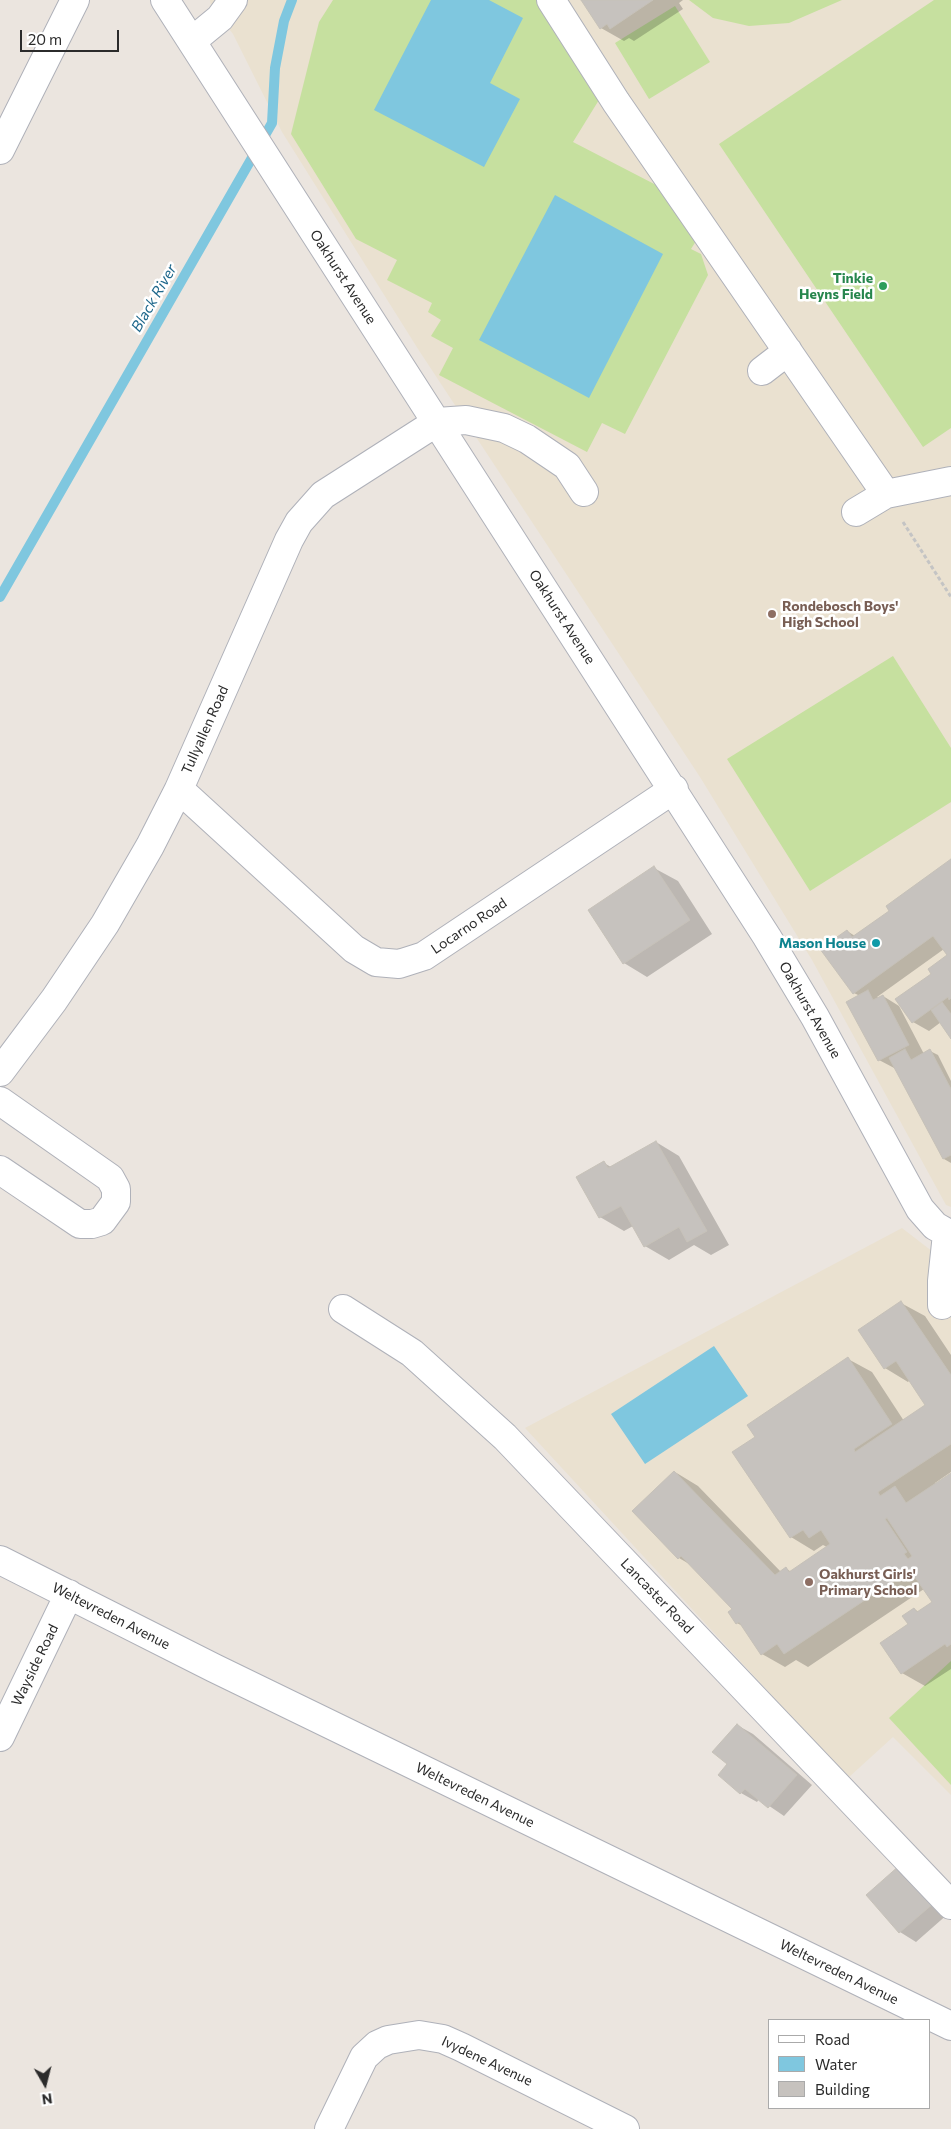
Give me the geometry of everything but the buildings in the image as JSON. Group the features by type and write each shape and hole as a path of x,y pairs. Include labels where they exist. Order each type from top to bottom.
{"street":[{"path":"0,150 75,0"},
{"name":"Oakhurst Avenue","path":"165,0 674,789 767,937 815,1017 920,1209 935,1226 949,1234"},
{"path":"192,41 220,18 233,0"},
{"path":"551,0 616,102 886,494"},
{"path":"762,371 788,351"},
{"path":"436,422 466,420 504,428 527,438 566,466 584,492"},
{"name":"Tullyallen Road","path":"0,1072 54,1000 105,924 150,846 178,789 289,540 299,522 322,494 436,422"},
{"path":"856,512 886,494 951,480"},
{"name":"Locarno Road","path":"178,789 354,949 376,962 399,964 424,956 674,789"},
{"path":"0,1101 110,1178 116,1189 116,1202 102,1221 92,1224 80,1224 0,1170"},
{"path":"942,1305 942,1281 949,1234"},
{"name":"Lancaster Road","path":"343,1309 412,1352 505,1437 951,1904"},
{"name":"Weltevreden Avenue","path":"0,1560 214,1668 951,2026"},
{"name":"Wayside Road","path":"0,1737 69,1594"},
{"name":"Ivydene Avenue","path":"329,2129 364,2057 377,2045 388,2040 419,2035 443,2039 462,2047 626,2129"}],"path":[{"path":"886,494 951,597"}],"shaded area":[{"name":"Rondebosch Boys' High School","path":"210,0 951,0 951,1207 946,1205 812,960 700,777 418,349 282,132 233,34 211,6"},
{"name":"Oakhurst Girls' Primary School","path":"902,1228 937,1255 951,1260 951,1795 893,1737 848,1778 525,1428"}],"green space":[{"path":"333,0 542,0 602,95 573,142 660,187 696,241 691,249 701,254 708,275 625,434 602,423 587,452 439,375 453,348 431,336 441,320 428,312 432,303 387,280 397,260 356,239 291,134 319,22"},
{"path":"689,0 842,0 789,23 749,26 713,18"},
{"name":"Tinkie Heyns Field","path":"934,0 951,0 951,428 923,447 719,144"},
{"path":"675,6 710,62 649,99 615,43"},
{"path":"893,656 951,748 951,802 810,891 727,759"},
{"path":"951,1661 951,1785 889,1718"}],"water":[{"path":"431,0 489,0 523,18 490,83 520,99 484,167 374,110"},
{"path":"555,195 663,254 589,398 479,340"},
{"path":"714,1346 748,1396 645,1464 611,1414"}],"waterway":[{"name":"Black River","path":"0,597 272,123 275,68 284,21 292,0"}],"place":[{"name":"Tinkie Heyns Field","path":"883,286"},
{"name":"Rondebosch Boys' High School","path":"772,614"},
{"name":"Mason House","path":"876,943"},
{"name":"Oakhurst Girls' Primary School","path":"809,1582"}]}
